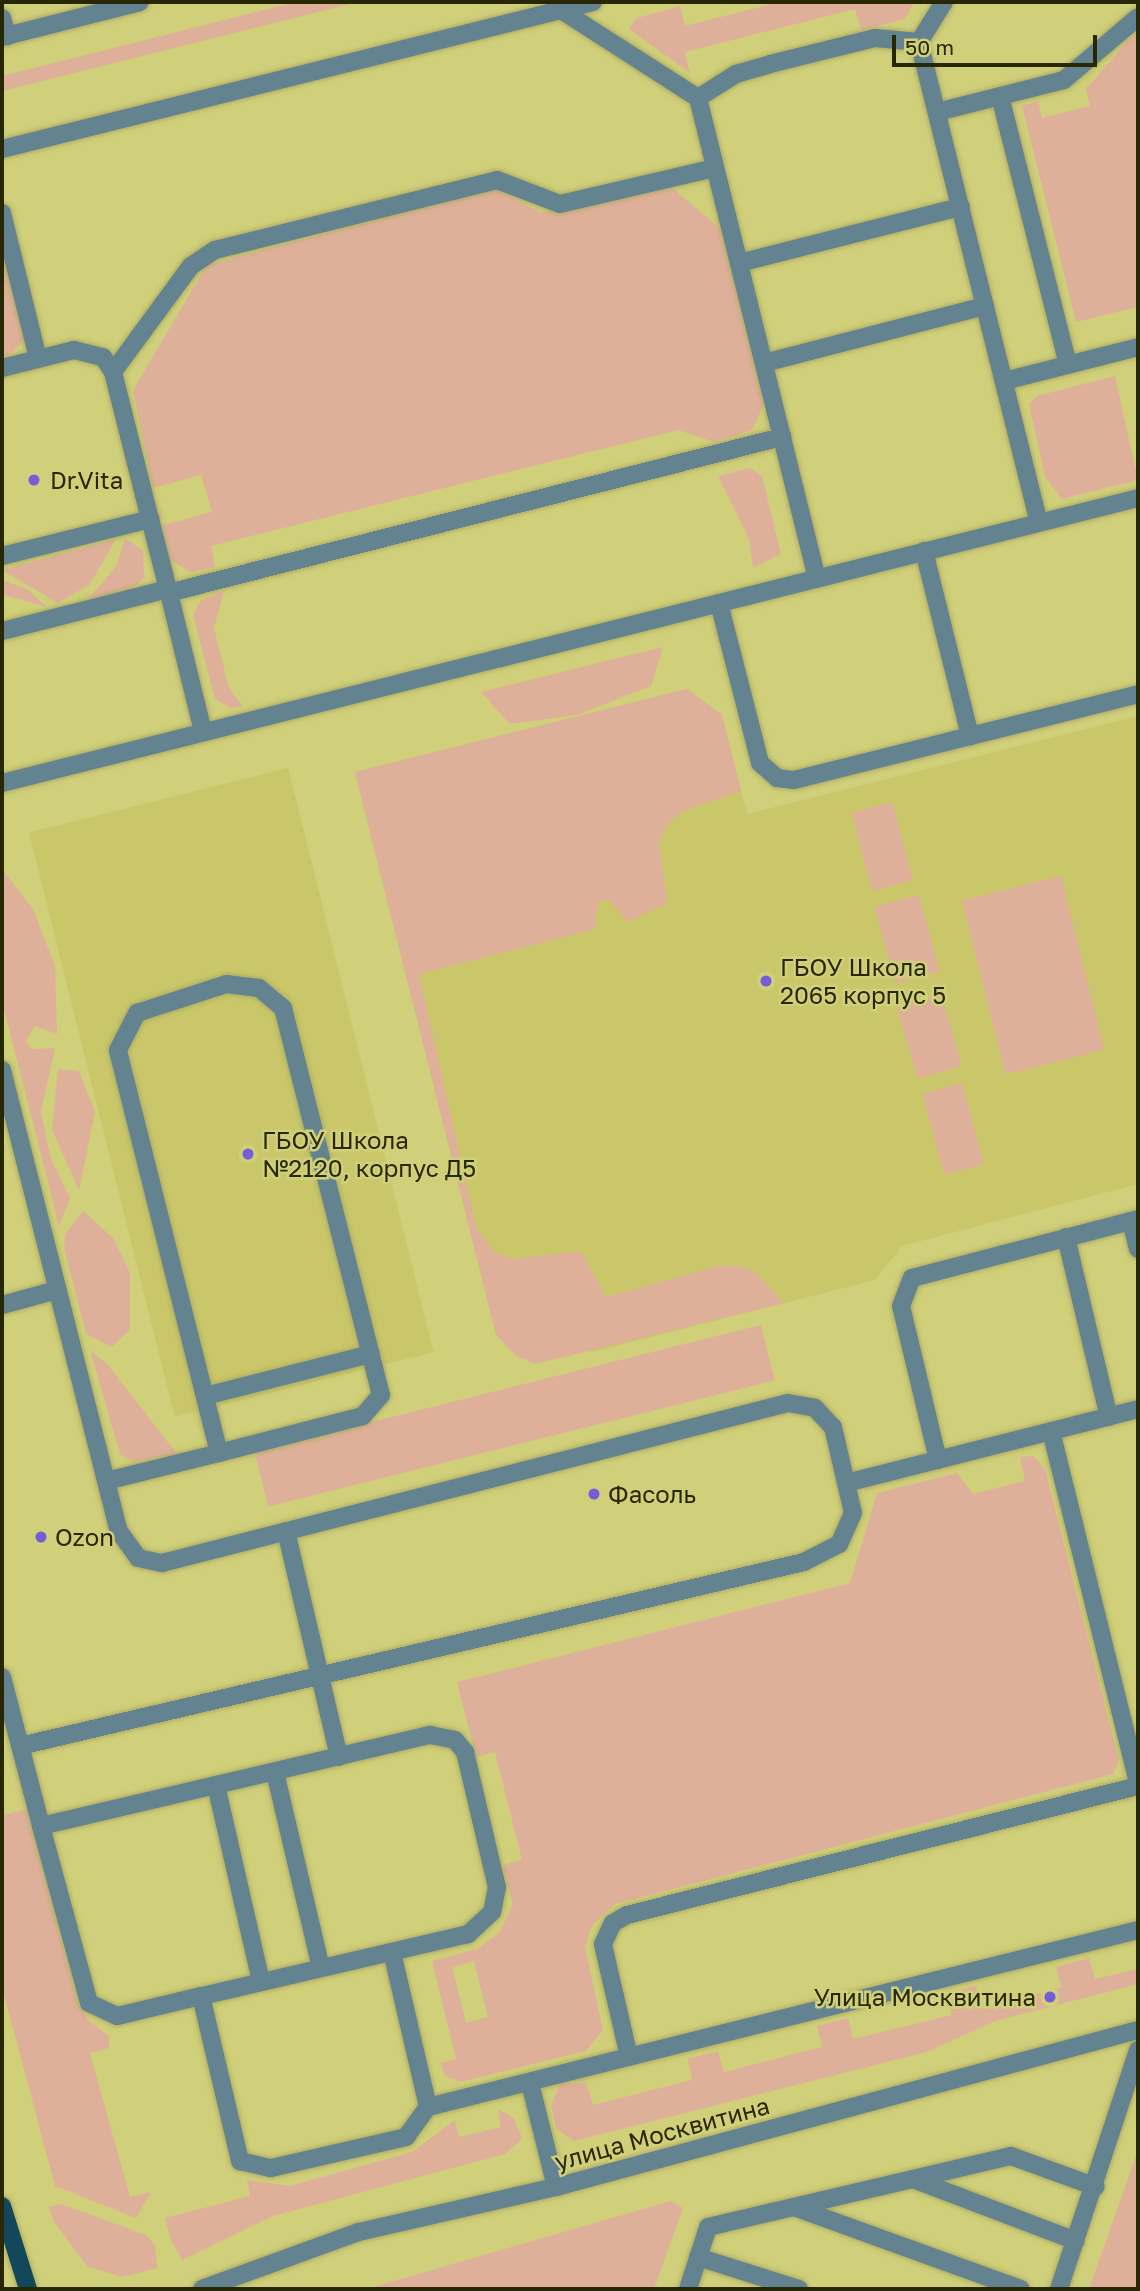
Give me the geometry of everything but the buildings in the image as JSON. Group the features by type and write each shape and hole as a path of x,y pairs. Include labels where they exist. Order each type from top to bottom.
{"main road":[{"path":"2,2206 28,2289"}],"street":[{"path":"2,18 4,36 140,2"},
{"path":"2,149 560,6 593,2"},
{"path":"944,2 919,42 1039,522"},
{"path":"560,6 698,98 817,578"},
{"path":"937,112 1075,75 1138,17"},
{"path":"698,98 736,74 769,64 875,38 919,42"},
{"path":"1000,96 1068,365"},
{"path":"113,372 191,266 215,250 497,180 560,204 715,168"},
{"path":"739,263 961,207"},
{"path":"2,213 38,359"},
{"path":"764,363 985,306"},
{"path":"1004,381 1138,348"},
{"path":"2,368 90,350 113,372 203,732"},
{"path":"2,631 782,437"},
{"path":"2,783 1039,522 1137,504"},
{"path":"2,556 150,519"},
{"path":"924,551 970,736"},
{"path":"719,603 760,764 776,778 794,780 1138,694"},
{"path":"106,1481 219,1453 373,1410 382,1395 284,1008 259,988 226,984 137,1013 118,1050 219,1453"},
{"path":"2,1070 120,1538 148,1562 286,1531 788,1403 815,1408 833,1427 853,1513 849,1530 825,1556 20,1746"},
{"path":"938,1460 901,1306 907,1285 929,1270 1135,1220 1138,1249"},
{"path":"1066,1237 1109,1417"},
{"path":"2,1305 58,1290"},
{"path":"205,1396 371,1354"},
{"path":"846,1483 1138,1409"},
{"path":"629,2057 603,1944 613,1923 627,1915 1138,1784 1051,1431"},
{"path":"286,1531 339,1757"},
{"path":"2,1677 41,1826 89,2003 117,2016 468,1934 492,1912 497,1887 465,1752 455,1740 430,1735 41,1826"},
{"path":"275,1772 321,1968"},
{"path":"216,1785 261,1982"},
{"path":"201,1996 240,2161 271,2168 406,2137 428,2107 1138,1930"},
{"path":"392,1952 428,2107"},
{"name":"улица Москвитина","path":"202,2289 359,2232 556,2187 1138,2030"},
{"path":"1059,2289 1096,2187 1138,2050"},
{"path":"530,2083 556,2187"},
{"path":"688,2289 708,2227 1011,2156 1096,2187"},
{"path":"913,2179 1076,2241"},
{"path":"794,2207 1021,2289"},
{"path":"698,2257 799,2289"}],"shaded area":[{"path":"296,2 358,2 2,91 2,76"},
{"path":"780,2 914,2 905,19 861,30 855,9 685,52 690,73 629,29 637,18 680,6 685,26"},
{"path":"1138,29 1138,307 1076,322 1022,106 1038,101 1042,118 1090,106 1086,89"},
{"path":"670,186 722,230 767,398 752,430 714,442 678,430 211,546 215,567 190,572 171,560 159,526 212,512 201,475 153,488 133,390 207,265 495,188 541,213"},
{"path":"2,250 26,340 7,356 2,356"},
{"path":"1115,376 1138,480 1062,499 1045,477 1029,404 1037,396"},
{"path":"750,468 762,476 781,554 753,568 749,539 718,476"},
{"path":"125,538 143,551 144,578 128,592 85,602 116,567"},
{"path":"116,539 90,584 58,603 2,570"},
{"path":"2,580 27,589 47,607 4,595"},
{"path":"224,591 214,628 229,688 243,706 231,708 215,699 193,615 201,600"},
{"path":"663,647 651,686 577,715 510,724 481,692"},
{"name":"ГБОУ Школа 2065 корпус 5","path":"687,689 722,715 747,814 1138,716 1138,1184 902,1246 875,1280 592,1352 552,1321 496,1335 355,772"},
{"path":"687,689 722,715 741,791 685,810 669,822 659,842 667,903 628,922 608,899 598,902 595,929 419,974 476,1227 494,1252 512,1259 581,1251 606,1297 719,1266 739,1266 757,1274 784,1303 535,1364 515,1355 496,1335 355,772"},
{"name":"ГБОУ Школа №2120, корпус Д5","path":"288,768 434,1352 175,1417 29,833"},
{"path":"892,802 913,880 872,891 851,813"},
{"path":"2,869 33,909 55,966 57,1034 35,1026 26,1041 31,1049 55,1048 41,1112 51,1159 70,1198 59,1226 2,1001"},
{"path":"1061,876 1104,1050 1005,1074 962,901"},
{"path":"919,895 939,971 895,983 875,907"},
{"path":"941,994 962,1066 917,1079 897,1007"},
{"path":"58,1069 79,1071 95,1112 79,1190 52,1130"},
{"path":"962,1083 984,1164 944,1175 922,1094"},
{"path":"83,1211 114,1239 130,1273 130,1330 112,1347 86,1334 64,1248 65,1234"},
{"path":"761,1325 775,1380 268,1507 255,1451"},
{"path":"90,1350 108,1365 177,1454 133,1462 120,1454"},
{"path":"1033,1456 1045,1469 1119,1761 1113,1774 615,1904 592,1925 585,1947 603,2030 586,2051 460,2082 444,2075 441,2063 456,2059 432,1961 477,1949 499,1933 513,1905 503,1865 522,1860 495,1752 476,1757 457,1682 850,1583 877,1493 957,1473 973,1494 1025,1481 1020,1457","holes":["474,1961 488,2017 466,2023 452,1967"]},
{"path":"2,1804 5,1815 28,1809 77,2001 88,2020 109,2036 109,2048 90,2053 130,2197 151,2192 136,2218 55,2186 2,1987"},
{"path":"1089,1958 1095,1979 1138,1969 1138,1984 995,2021 927,2052 574,2141 556,2129 551,2105 560,2084 586,2083 593,2105 692,2080 688,2059 718,2051 724,2072 822,2047 817,2026 848,2018 853,2039 952,2015 947,1994 976,1986 982,2008 1061,1988 1056,1967"},
{"path":"498,2109 514,2118 522,2139 505,2154 273,2216 182,2260 171,2240 165,2218 250,2196 247,2180 290,2186 412,2152 455,2120 459,2137 501,2127"},
{"path":"1138,2150 1138,2289 1089,2289"},
{"path":"671,2201 683,2208 654,2289 366,2289"},
{"path":"61,2204 146,2235 155,2245 157,2268 122,2277 87,2266 54,2222 49,2207"}],"place":[{"name":"Dr.Vita","path":"34,480"},
{"name":"ГБОУ Школа 2065 корпус 5","path":"766,981"},
{"name":"ГБОУ Школа №2120, корпус Д5","path":"248,1154"},
{"name":"Фасоль","path":"594,1494"},
{"name":"Ozon","path":"41,1537"},
{"name":"Улица Москвитина","path":"1050,1997"}]}
